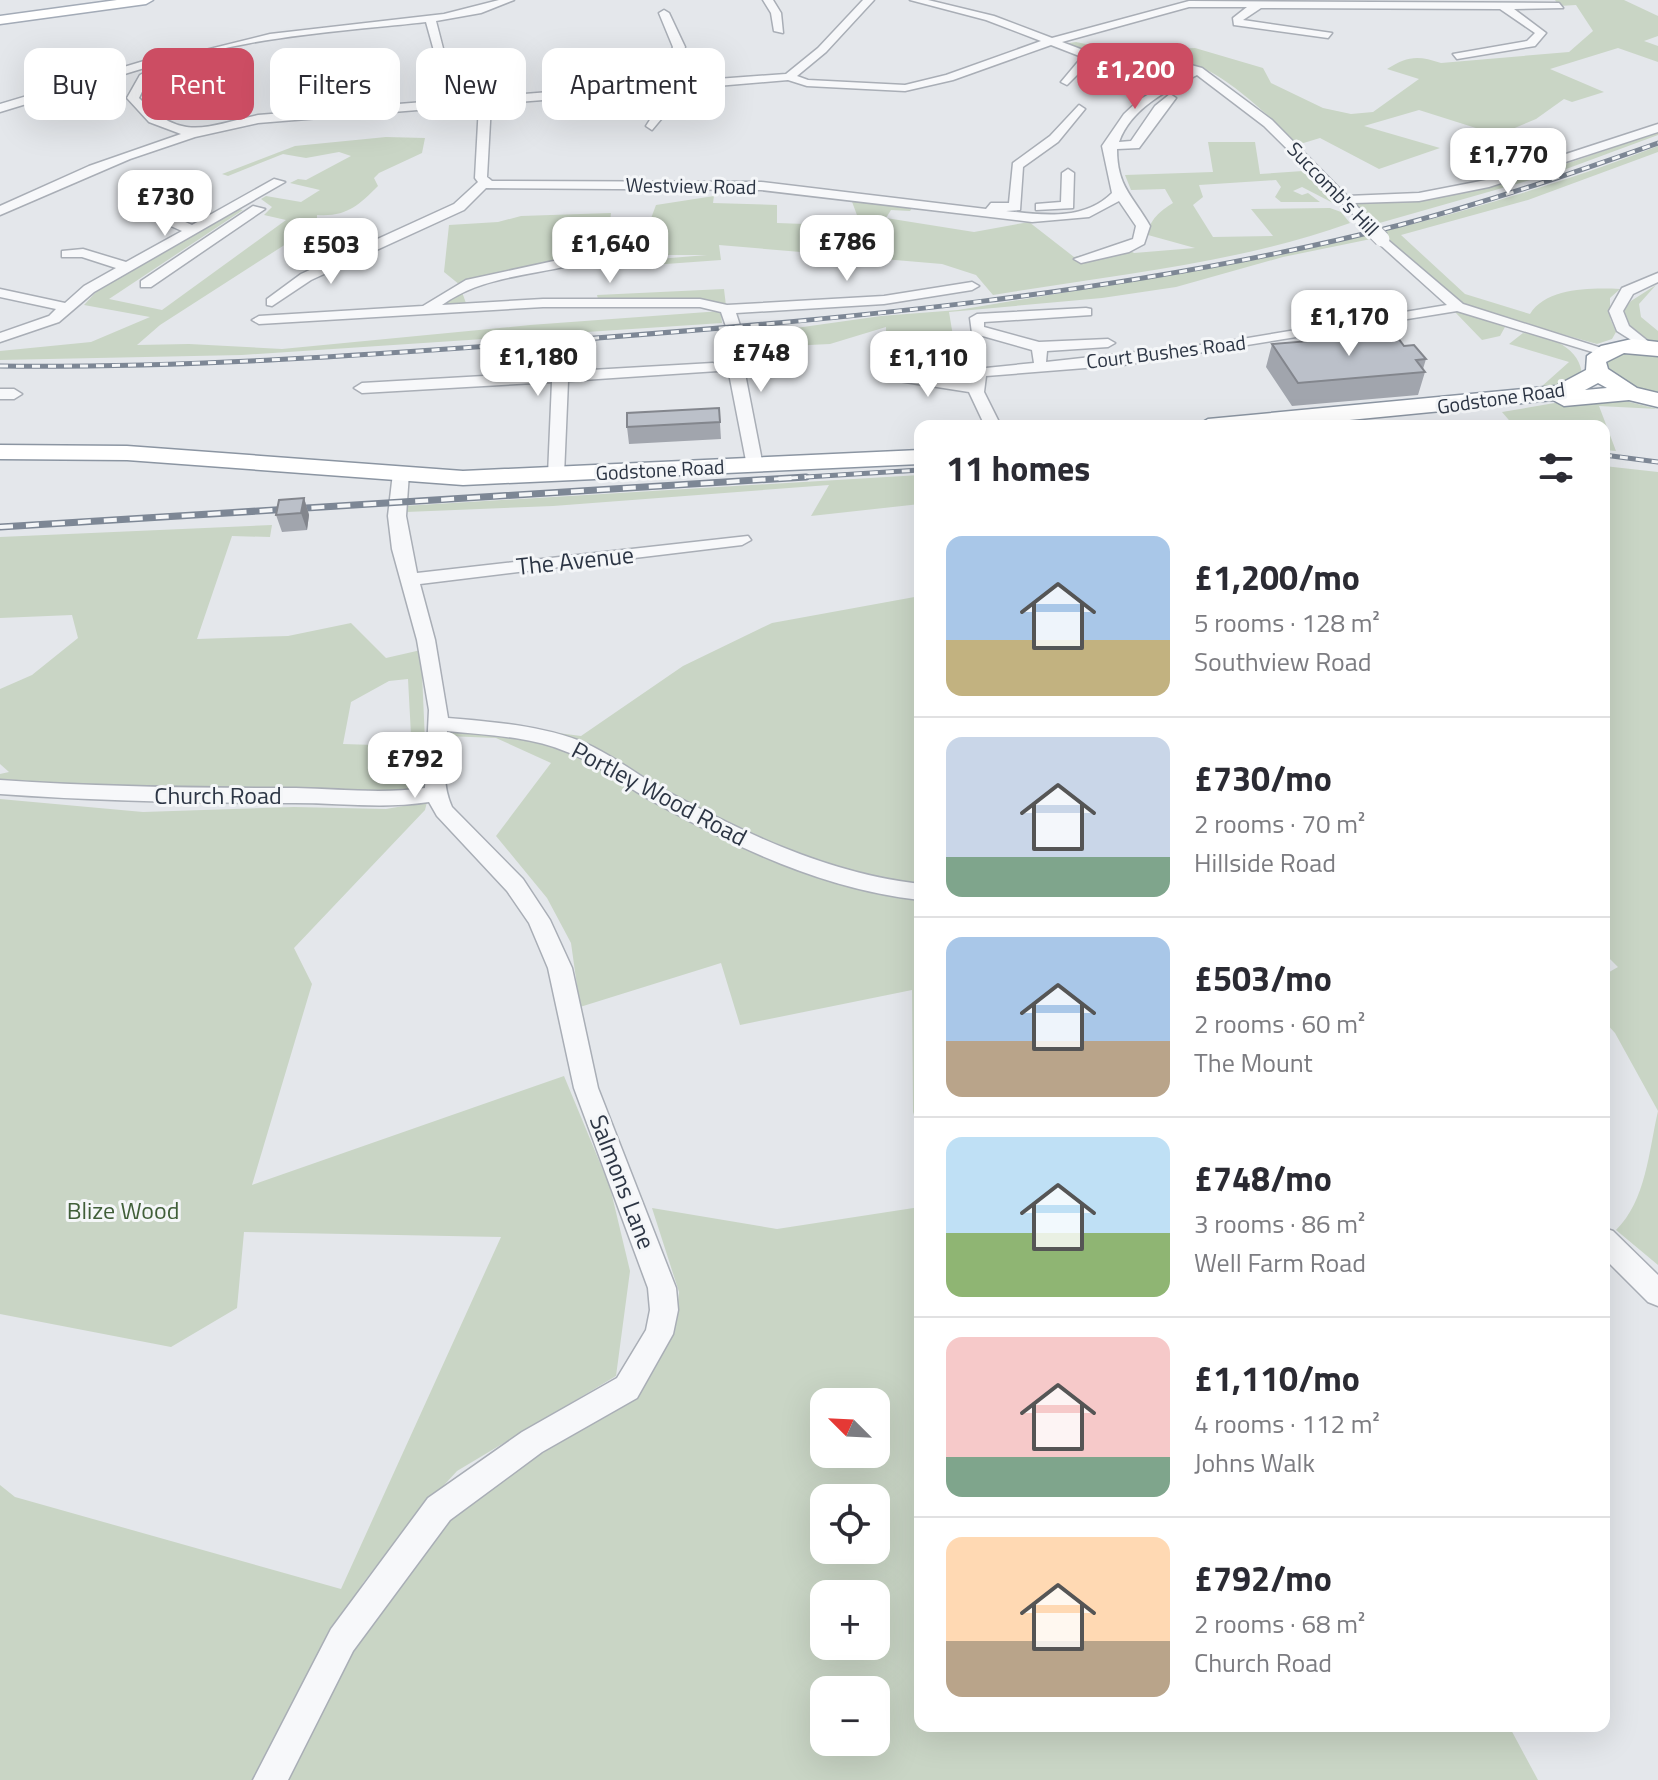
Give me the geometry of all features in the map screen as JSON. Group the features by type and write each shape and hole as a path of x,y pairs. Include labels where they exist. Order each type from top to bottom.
{"highway":[{"path":"1607,352 1652,347"},
{"path":"1607,352 1649,399"},
{"name":"Godstone Road","path":"1291,420 1484,406 1560,392 1586,382 1607,352"},
{"name":"Godstone Road","path":"1372,420 1594,394 1649,399"},
{"name":"Godstone Road","path":"754,461 914,448"},
{"name":"Godstone Road","path":"0,452 127,453 463,478 556,470 914,457"}],"main road":[{"path":"0,20 146,0"}],"street":[{"path":"212,48 430,19 509,0"},
{"path":"768,0 776,13 779,31"},
{"path":"789,77 822,50 869,0"},
{"name":"Succomb's Hill","path":"915,0 990,18 1089,56 1176,64 1198,70 1268,123 1382,239 1458,307 1570,344 1607,352"},
{"path":"725,82 789,77 807,83 905,88 949,78 1049,42 1184,2 1559,6"},
{"path":"1260,3 1237,20 1238,23 1328,35"},
{"path":"1457,56 1531,44 1541,33 1501,5"},
{"path":"664,13 679,48"},
{"path":"430,19 439,48"},
{"path":"1067,82 1089,56"},
{"path":"0,108 142,63"},
{"path":"1081,259 1124,249 1143,234 1143,226 1129,201 1118,194 1108,166 1108,146 1150,94 1198,70"},
{"path":"142,81 133,92 133,98 142,107"},
{"path":"1108,146 1135,145 1150,125 1152,116 1170,98"},
{"path":"0,211 131,152 189,133 288,115 416,105"},
{"path":"1015,207 1017,166 1054,139 1079,109"},
{"path":"156,120 189,133"},
{"path":"272,302 306,277 459,207 483,184 485,120"},
{"path":"652,126 656,120"},
{"path":"1343,200 1419,197 1489,183 1658,128"},
{"path":"971,212 978,207 1068,205 1068,173"},
{"path":"0,338 28,330 70,308 89,289 279,182"},
{"name":"Westview Road","path":"483,184 508,187 761,186 1032,218 1078,217 1095,211 1118,194"},
{"path":"146,284 259,208 246,200"},
{"path":"151,212 194,231"},
{"path":"67,254 83,253 130,268"},
{"path":"425,312 433,302 459,289 563,263"},
{"path":"1607,352 1618,302 1627,291 1658,277"},
{"path":"259,320 543,303 700,303 727,309 884,300 972,286"},
{"path":"0,293 70,308"},
{"name":"Court Bushes Road","path":"975,389 974,380 981,372 1123,360 1458,307"},
{"path":"727,309 737,338 734,358 754,461"},
{"path":"1086,312 977,318 977,330 1039,347 1108,343"},
{"path":"1039,347 1041,365"},
{"path":"362,388 713,368"},
{"path":"886,374 940,380 975,389 990,420"},
{"path":"556,470 560,377"},
{"path":"401,473 397,516 407,580 423,627 440,724 435,741 436,794"},
{"name":"The Avenue","path":"407,580 742,540"},
{"name":"Portley Wood Road","path":"440,724 495,729 564,742 734,838 815,868 914,892"},
{"name":"Church Road","path":"0,787 112,795 331,796 394,800 436,794"},
{"name":"Salmons Lane","path":"270,1780 342,1640 439,1509 532,1442 627,1388 648,1357 664,1310 662,1288 586,1088 555,956 539,920 515,885 458,828 436,794"},
{"path":"1610,1246 1658,1293"}],"green space":[{"path":"1555,0 1624,0 1658,16 1658,36 1644,41 1658,46 1658,62 1618,48 1550,69 1604,92 1572,102 1564,99 1536,119 1498,135 1419,110 1364,126 1440,148 1379,169 1320,138 1297,145 1239,91 1202,68 1168,59 1098,53 1063,44 1076,42 1119,51 1195,48 1263,68 1271,83 1323,108 1351,114 1373,112 1419,79 1387,69 1407,59 1441,63 1569,52 1593,31 1576,5 1559,6"},
{"path":"1658,130 1658,135 1558,172 1376,224 1354,204 1432,195 1509,180 1584,158"},
{"path":"386,137 425,138 422,153 379,173 374,178 378,186 358,204 337,214 317,215 317,221 300,235 160,325 137,345 189,344 282,349 530,325 721,311 722,323 242,355 0,360 0,351 91,342 150,317 84,305 97,291 238,209 243,210 109,299 162,310 286,220 264,215 272,207 261,199 266,196 301,202 320,190 290,183 298,179 306,180 351,156 339,152 306,158 283,154 228,176 222,174 295,146"},
{"path":"1208,142 1255,142 1260,174 1303,171 1333,203 1302,187 1293,191 1302,195 1308,193 1320,202 1281,202 1275,197 1281,187 1276,180 1199,185 1203,197 1193,205 1213,237 1273,236 1251,209 1330,208 1341,212 1350,223 1218,259 993,295 976,275 942,264 719,245 721,260 597,269 597,264 707,255 657,255 652,250 612,253 608,249 592,246 557,252 557,261 460,285 444,272 449,225 498,222 521,216 611,213 610,222 650,221 656,205 714,196 713,203 777,205 777,223 861,226 851,199 913,207 910,211 891,210 886,218 974,232 1029,222 1074,257 1122,246 1134,253 1195,248 1148,235 1156,216 1173,203 1165,189 1131,190 1125,175 1213,172"},
{"path":"1658,146 1658,152 1528,200 1401,235 1465,294 1530,314 1538,305 1559,294 1584,289 1620,289 1610,298 1610,318 1616,332 1612,339 1597,344 1462,306 1381,232 1521,194"},
{"path":"1365,234 1371,239 1283,257 1176,287 1102,298 949,312 954,342 886,337 886,327 830,344 745,348 747,335 881,316 958,310 1091,288"},
{"path":"1656,285 1639,304 1641,317 1658,331 1658,344 1636,333 1628,323 1624,310 1631,301"},
{"path":"724,289 726,306 696,300 457,308 439,305 462,292 467,306"},
{"path":"1461,311 1505,327 1500,336 1482,340 1455,312"},
{"path":"1523,333 1562,345 1576,358 1582,377 1548,389 1541,387 1569,362 1509,344"},
{"path":"1658,350 1658,395 1620,381 1605,362 1620,351"},
{"path":"1601,395 1658,409 1599,406 1604,420 1509,420 1502,412"},
{"path":"1610,435 1616,451 1610,450"},
{"path":"1610,467 1658,472 1658,1111 1610,1028 1610,972 1618,967 1610,959"},
{"path":"914,475 914,505 811,516 829,485 553,506 406,512 403,506"},
{"path":"272,525 270,537 232,536 197,639 288,636 351,623 386,658 421,650 427,787 399,792 135,788 0,779 0,774 9,772 0,764 0,689 32,675 78,638 72,615 0,618 0,537","holes":["408,679 411,735 406,746 343,744 351,702 389,681"]},
{"path":"914,597 914,1115 912,990 740,1025 721,963 580,1007 571,943 547,898 496,836 551,763 496,738 446,736 450,731 488,724 581,736 683,666 772,623"},
{"name":"Blize Wood","path":"0,799 143,812 294,807 386,809 427,802 425,810 294,948 312,984 252,1185 564,1076 610,1187 630,1271 616,1376 457,1471 412,1520 363,1583 263,1780 0,1780 0,1485 15,1497 341,1589 501,1237 244,1232 237,1308 171,1347 0,1314"},
{"path":"1658,1111 1658,1265 1616,1230 1634,1205 1640,1190"},
{"path":"652,1208 777,1229 914,1208 914,1732 1512,1732 1538,1780 283,1780 355,1639 455,1508 635,1395 659,1360 676,1322 679,1292"}],"building":[{"path":"1395,334 1404,346 1414,345 1426,359 1416,360 1425,372 1298,383 1272,344"},
{"path":"719,408 720,422 627,427 627,413"},
{"path":"304,498 301,513 276,515 279,500"}],"railway":[{"path":"0,366 209,363 418,351 875,314 1087,287 1192,270 1400,225 1530,187 1658,143"},
{"path":"1610,456 1658,462"},
{"path":"774,479 914,470"},
{"path":"0,527 806,477"}]}
